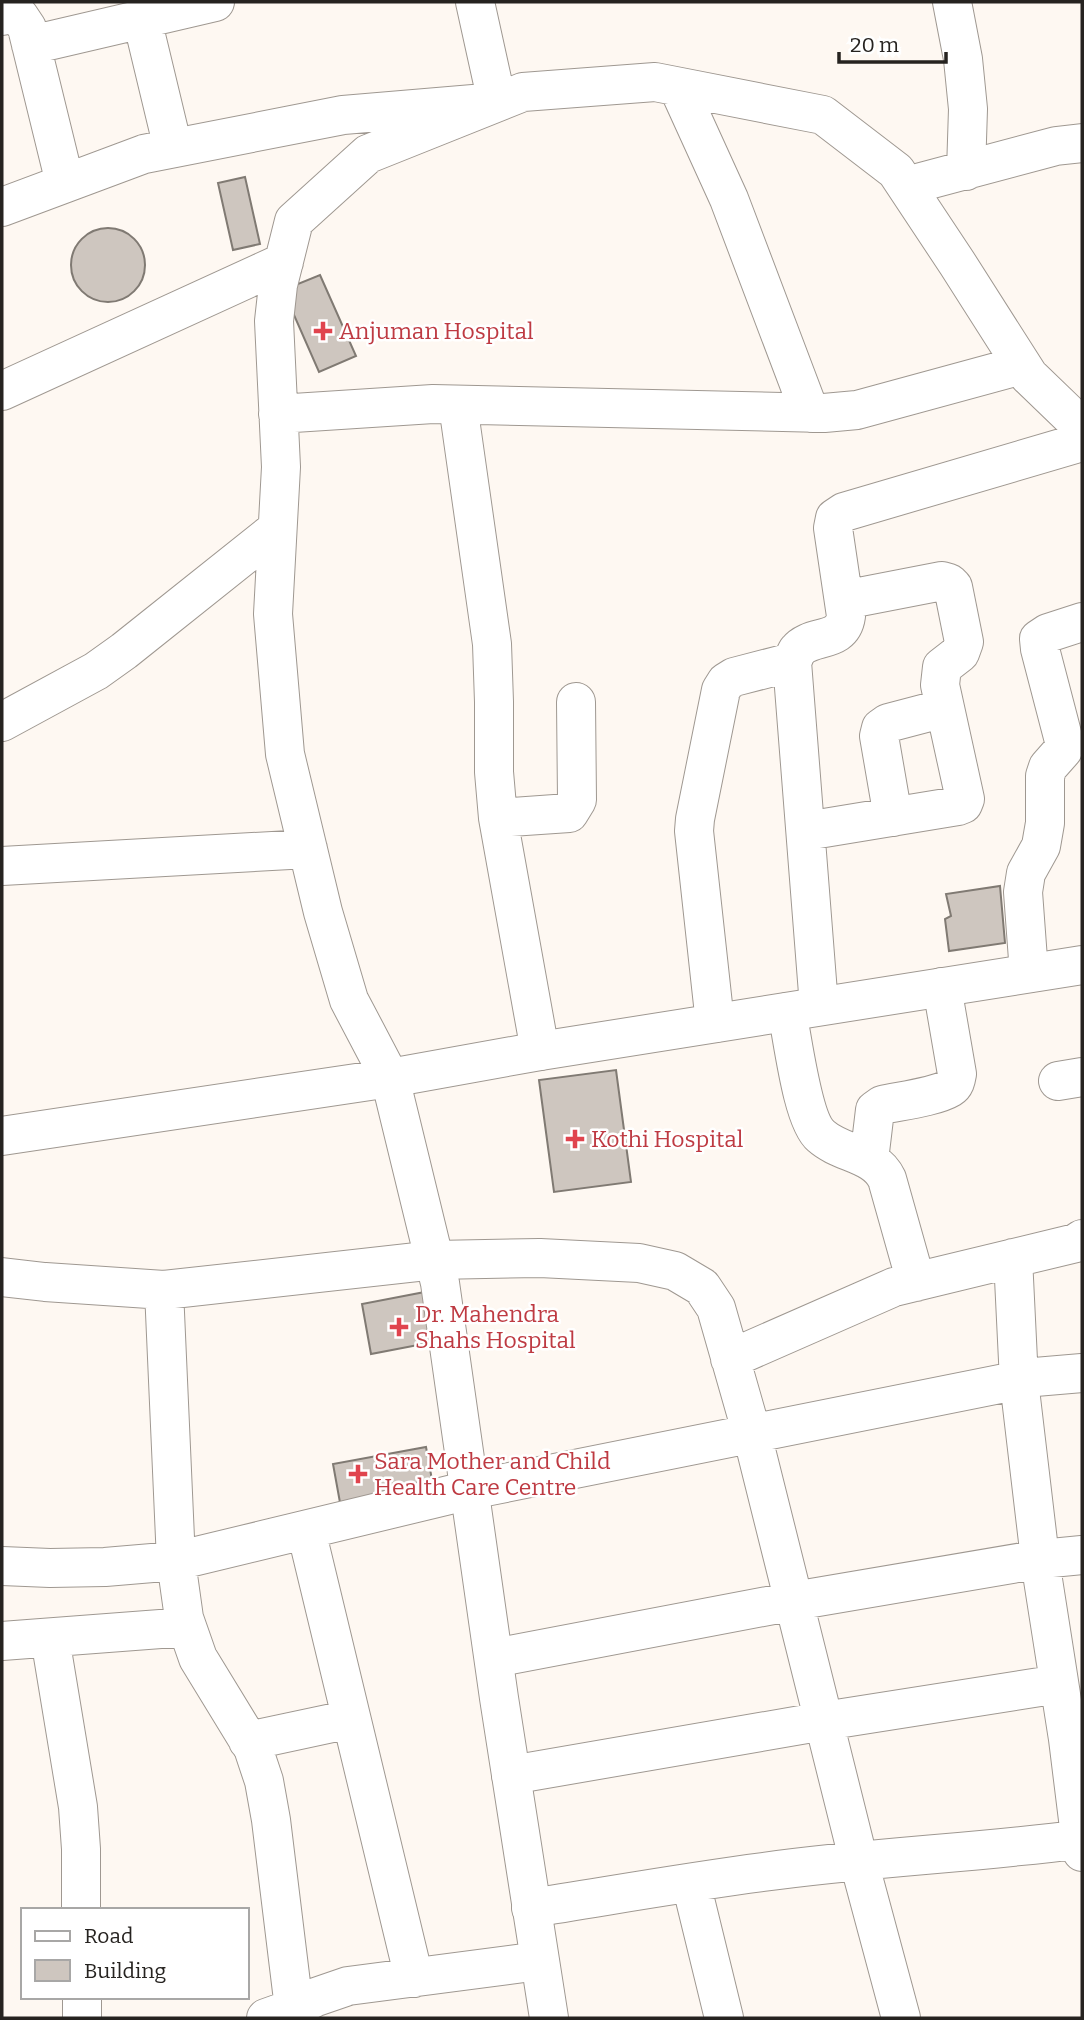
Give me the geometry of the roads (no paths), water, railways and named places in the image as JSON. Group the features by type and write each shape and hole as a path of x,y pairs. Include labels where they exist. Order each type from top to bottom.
{"street":[{"path":"31,45 215,2"},
{"path":"475,2 497,102"},
{"path":"953,2 968,109 966,171"},
{"path":"2,16 19,16 27,28 65,183"},
{"path":"142,19 173,148"},
{"path":"549,2018 435,1261 390,1078 349,1000 285,754 273,614 281,467 274,321 278,285 295,221 368,154 523,92 655,82 823,115 896,171 1028,376 1082,427"},
{"path":"678,87 729,199 810,413"},
{"path":"2,207 144,154 343,115 497,102"},
{"path":"906,186 1056,146 1082,143"},
{"path":"2,391 284,262"},
{"path":"278,414 433,404 810,413 857,410 1022,365"},
{"path":"458,405 492,644 494,772 498,818 540,1051"},
{"path":"916,1282 883,1170 819,1135 805,1102 803,1009 806,831 792,662 796,652 804,646 845,627 846,616 833,528 835,518 844,512 1082,442"},
{"path":"2,722 96,671 277,529"},
{"path":"806,831 963,804 965,799 940,685 942,667 960,653 964,642 953,587 942,581 844,600"},
{"path":"1029,973 1023,892 1026,873 1041,846 1045,823 1045,776 1048,767 1072,747 1064,741 1039,639 1048,633 1082,622"},
{"path":"715,1023 694,831 721,690 726,682 734,677 792,662"},
{"path":"498,818 569,813 574,807 577,800 576,702"},
{"path":"893,817 879,736 881,728 888,723 945,708"},
{"path":"2,866 308,849"},
{"path":"2,1136 390,1078 540,1051 1082,965"},
{"path":"869,1160 875,1110 882,1105 938,1093 952,1088 956,1082 957,1074 942,987"},
{"path":"730,1359 894,1287 1076,1243 1082,1239"},
{"path":"2,1277 164,1290 435,1261 540,1258 639,1263 675,1271 702,1287 716,1308 752,1434 859,1862 901,2018"},
{"path":"531,1908 764,1871 991,1849 1082,1844 1068,1699 1041,1559 1019,1381 1013,1258"},
{"path":"164,1290 176,1561 187,1627 198,1658 253,1748 264,1781 271,1820 280,2013 348,1986 539,1961"},
{"path":"2,1566 104,1567 176,1561 470,1490 1035,1377 1082,1373"},
{"path":"306,1530 414,1978"},
{"path":"494,1658 794,1601 1041,1559 1082,1555"},
{"path":"2,1642 187,1627"},
{"path":"50,1638 78,1807 81,1908"},
{"path":"511,1775 824,1721 1068,1699"},
{"path":"248,1741 351,1719"},
{"path":"691,1883 724,2018"},
{"path":"82,1999 82,2018"}],"place":[{"name":"Anjuman Hospital","path":"323,331"},
{"name":"Kothi Hospital","path":"575,1139"},
{"name":"Dr. Mahendra Shahs Hospital","path":"399,1327"},
{"name":"Sara Mother and Child Health Care Centre","path":"358,1474"}]}
